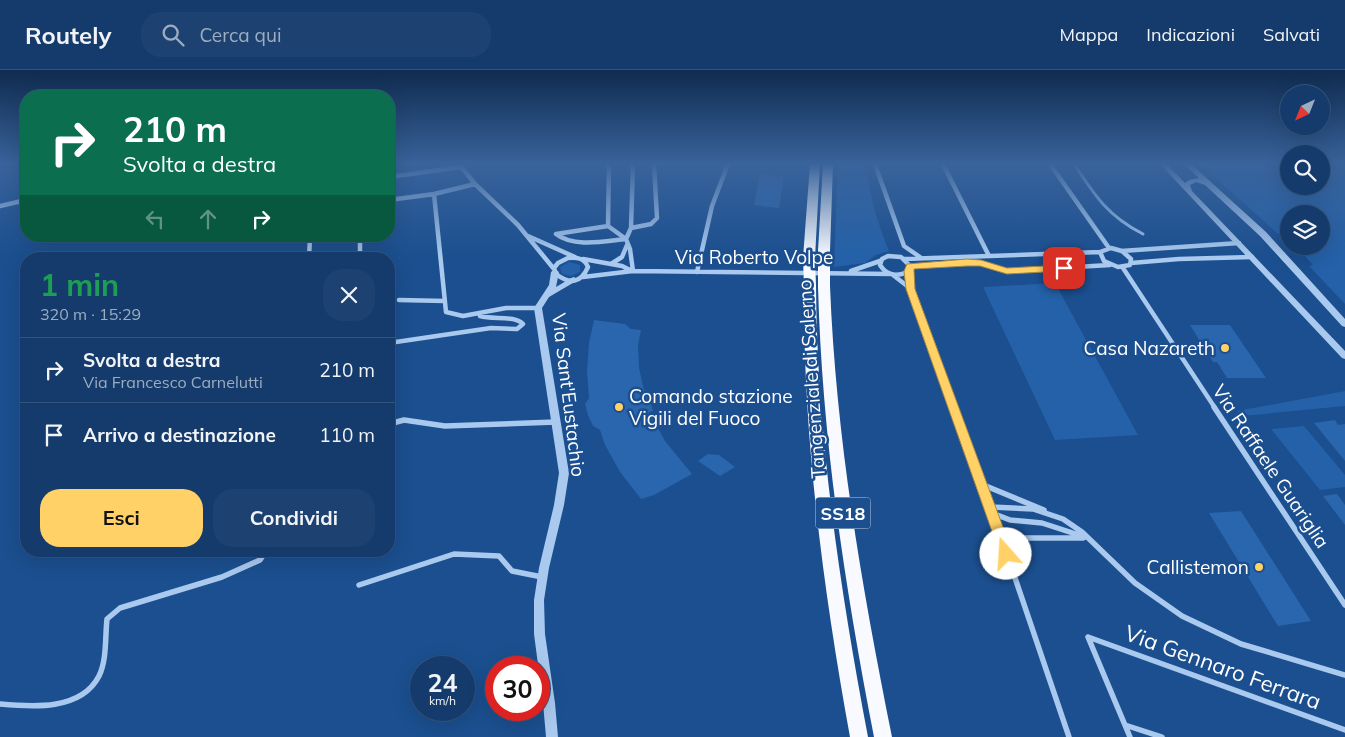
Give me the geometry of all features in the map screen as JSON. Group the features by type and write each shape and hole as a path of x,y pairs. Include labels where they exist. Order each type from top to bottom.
{"highway":[{"name":"Tangenziale di Salerno","path":"813,195 809,258 817,286 844,520 860,622 883,737"},
{"name":"Tangenziale di Salerno","path":"827,195 824,251 817,286 811,376 818,464 840,626 859,737"}],"street":[{"path":"395,199 426,195"},
{"path":"395,342 491,328 517,329 523,324 516,318 492,319 480,315 452,315 446,312 434,195"},
{"path":"486,195 526,234 563,280 574,280 583,277 588,267 587,264 526,234"},
{"path":"608,195 608,226"},
{"path":"632,195 631,228 626,239 630,249 633,271"},
{"path":"631,228 651,224 657,218 656,195"},
{"path":"697,272 716,195"},
{"path":"886,195 904,246 915,255 925,258"},
{"path":"959,195 989,256"},
{"path":"1072,195 1109,248"},
{"path":"1192,195 1345,356"},
{"path":"1223,195 1263,234 1345,324"},
{"path":"0,206 20,201"},
{"path":"608,226 626,239 574,242 560,238 556,234 608,226"},
{"path":"910,289 893,275 882,269 880,261 884,257 896,256 904,259 1100,252 1109,248 1121,251 1239,243"},
{"path":"611,264 622,257 627,245"},
{"path":"896,256 904,246"},
{"path":"1121,251 1129,256 1131,263"},
{"path":"1100,252 1101,258 1110,265"},
{"path":"893,275 900,275 910,268 981,263 1007,271 1110,265 1123,268 1131,263 1252,257"},
{"path":"554,271 557,263 564,259 578,258"},
{"name":"Via Roberto Volpe","path":"578,258 611,264 633,271"},
{"path":"904,259 910,268 910,289 992,510 1069,737"},
{"name":"Via Roberto Volpe","path":"845,272 880,261"},
{"name":"Via Raffaele Guariglia","path":"1123,268 1345,605"},
{"name":"Via Sant'Eustachio","path":"552,737 539,602 542,577 563,491 564,472 538,308 553,285 554,271"},
{"name":"Via Roberto Volpe","path":"583,277 633,271 802,274 845,272 893,275"},
{"name":"Via Sant'Eustachio","path":"547,296 574,280"},
{"path":"398,300 445,301"},
{"path":"480,315 495,309 515,306 538,308"},
{"path":"395,422 410,420 442,426 556,422"},
{"path":"981,484 1017,498 1072,524 1111,562 1146,592 1216,635 1256,651 1345,675"},
{"path":"992,510 1004,507 1044,512 1063,519"},
{"path":"992,510 1010,520 1042,523 1088,538"},
{"path":"1002,544 1016,538 1088,538"},
{"path":"359,585 417,564 454,554 499,556 512,571 542,577"},
{"path":"0,704 56,703 74,699 91,690 99,676 103,660 107,619 120,608 222,577 260,560 262,557"},
{"name":"Via Gennaro Ferrara","path":"1125,725 1088,637 1345,730"},
{"path":"1125,725 1130,737"},
{"path":"1125,725 1162,737"}],"shaded area":[{"path":"837,195 871,195 889,251 876,255 865,263 834,267"},
{"path":"1235,195 1345,195 1345,304 1309,266 1313,265 1304,255 1330,255 1330,205 1280,205 1280,234 1278,234"},
{"path":"569,262 580,265 580,272 571,276 562,274 560,267"},
{"path":"1055,283 1138,435 1055,440 983,287"},
{"path":"1345,391 1345,406 1243,416 1237,411"},
{"path":"1304,426 1345,475 1345,487 1320,490 1271,429"}],"building":[{"path":"756,195 781,195 779,208 754,205"},
{"name":"Comando stazione Vigili del Fuoco","path":"594,320 625,324 631,329 641,330 638,345 639,368 644,390 647,391 653,411 649,412 665,441 692,474 654,495 641,499 620,472 605,445 600,430 593,426 585,404 589,398 587,372 589,343"},
{"name":"Casa Nazareth","path":"1190,325 1230,325 1266,378 1227,378 1217,362 1213,362"},
{"path":"1335,420 1338,425 1345,424 1345,461 1314,423"},
{"path":"708,454 719,455 735,467 720,476 698,461"},
{"path":"1337,494 1345,505 1345,525 1323,496"},
{"name":"Callistemon","path":"1241,511 1311,621 1278,626 1209,513"}],"waterway":[{"path":"1096,195 1120,220 1143,234"}],"place":[{"name":"Casa Nazareth","path":"1225,348"},
{"name":"Comando stazione Vigili del Fuoco","path":"619,407"},
{"name":"Callistemon","path":"1259,567"}],"route":[{"path":"1006,554 991,507 942,380 910,289 910,266 967,262 981,263 1007,271 1064,268"}]}
